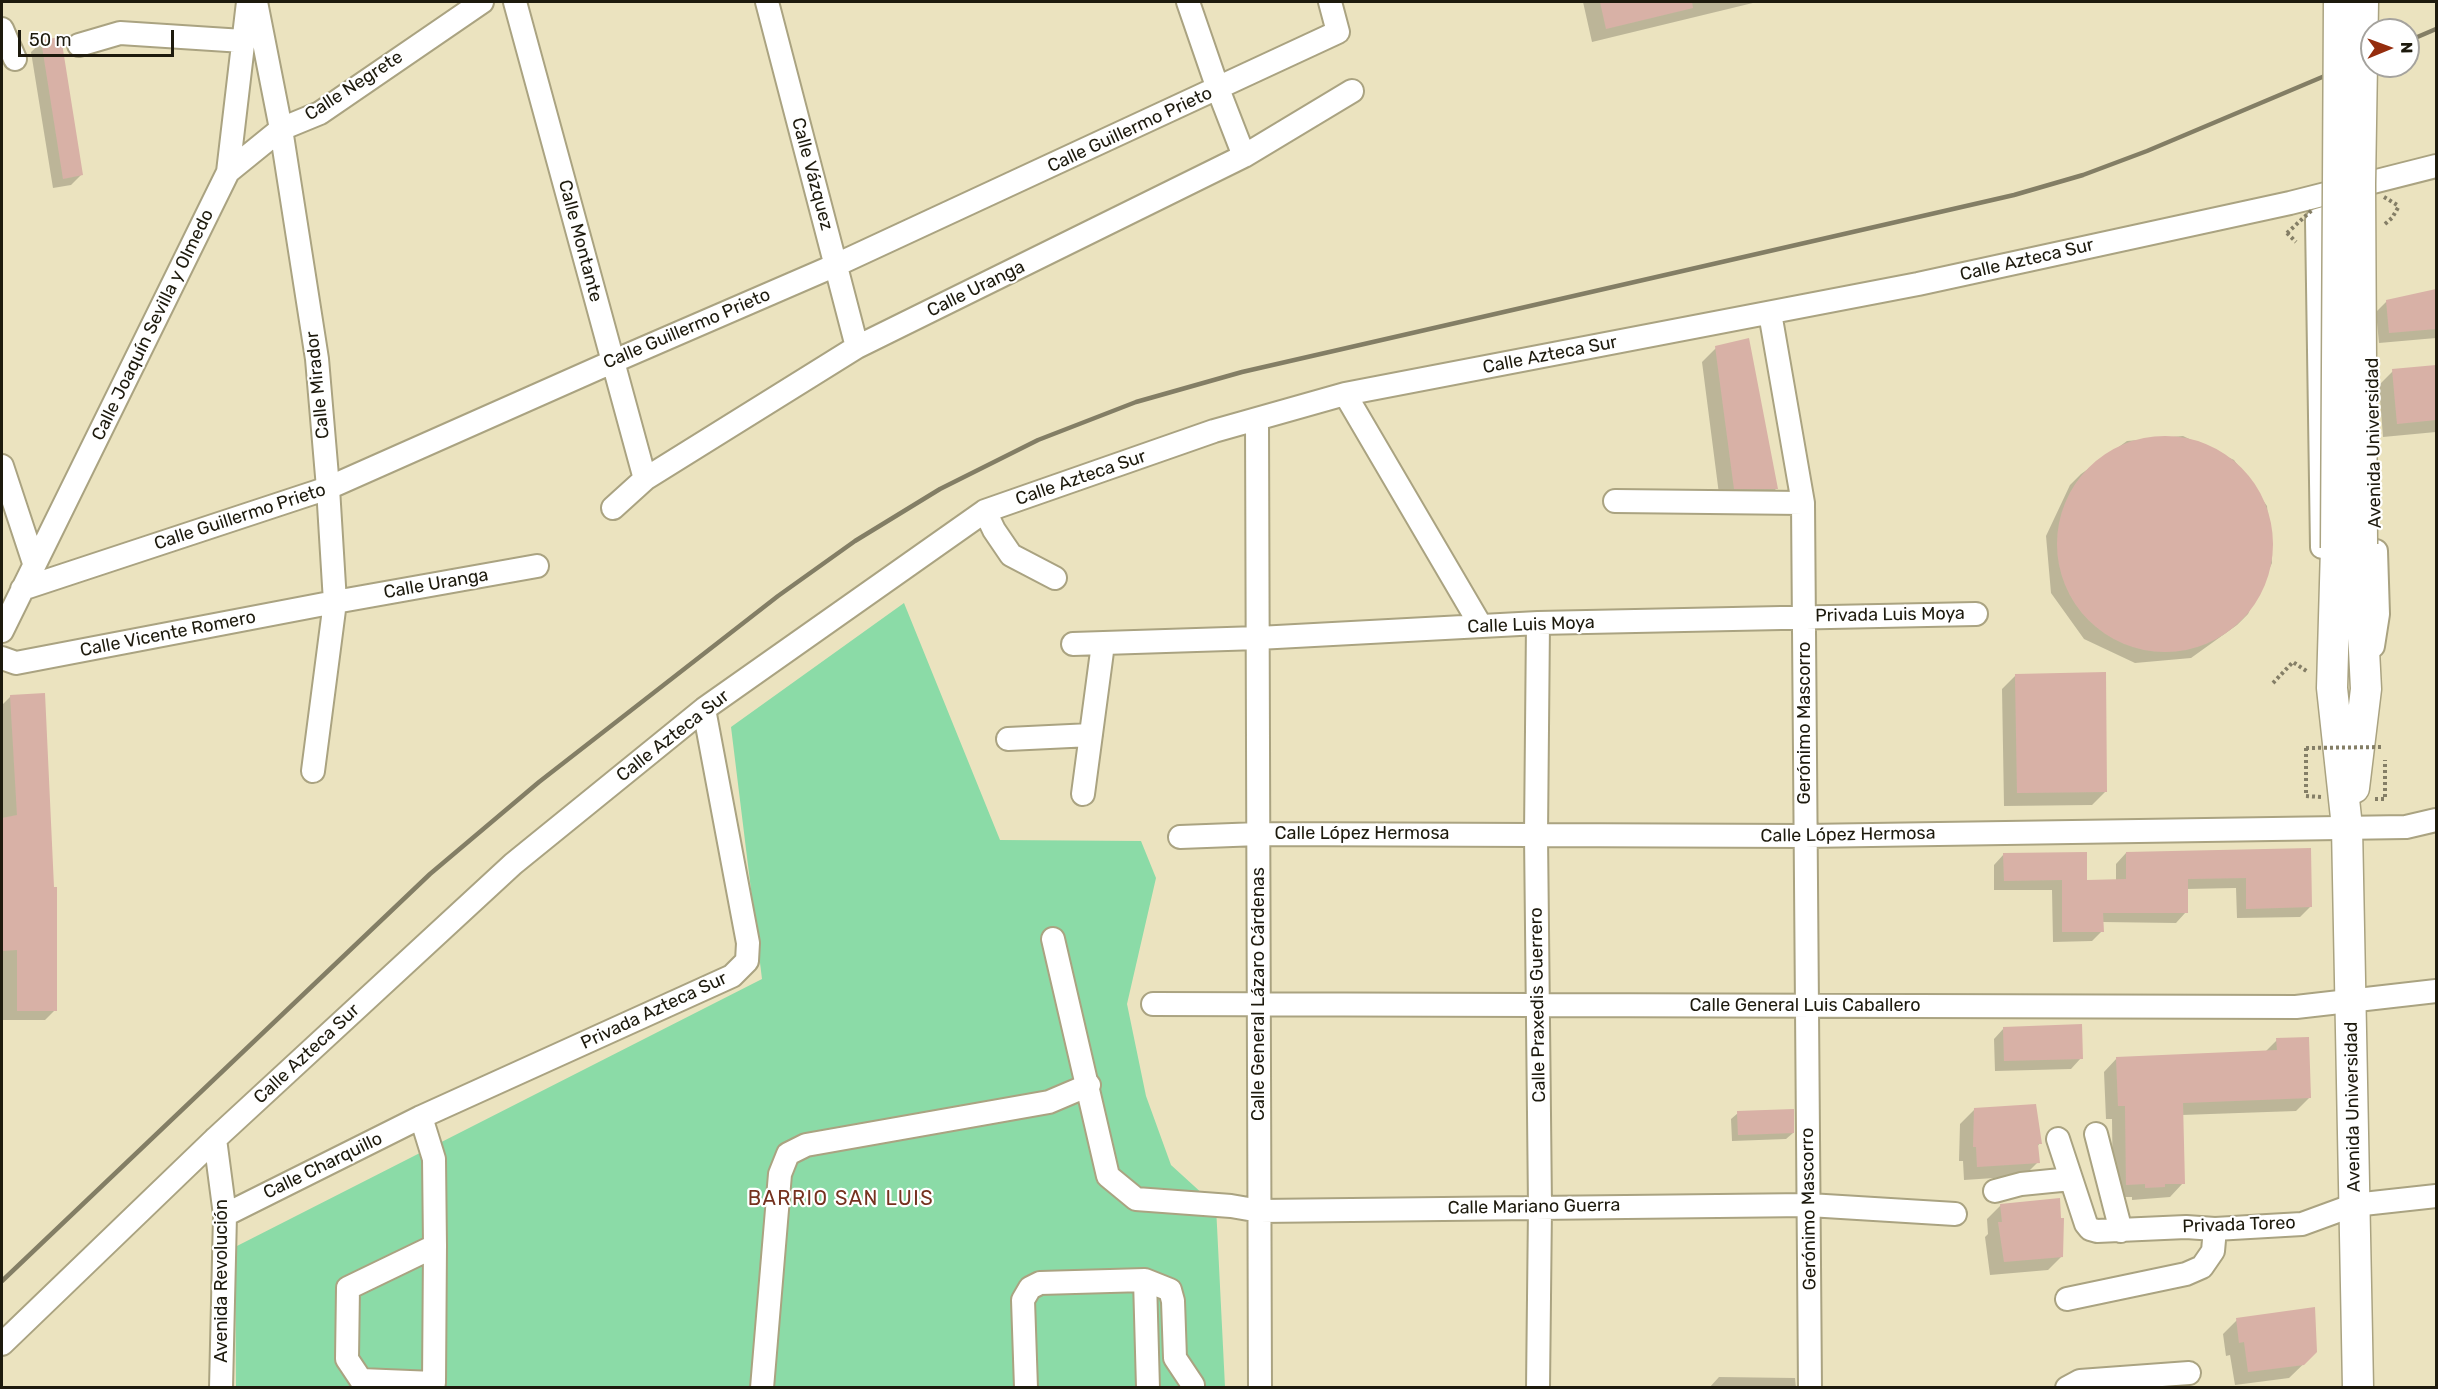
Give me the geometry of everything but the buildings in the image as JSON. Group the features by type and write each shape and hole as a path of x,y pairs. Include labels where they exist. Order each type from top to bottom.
{"main road":[{"name":"Avenida Universidad","path":"2339,2 2349,546 2362,611 2366,689 2353,800 2347,827"},
{"name":"Avenida Universidad","path":"2358,1388 2347,827 2332,688 2349,546 2363,2"}],"street":[{"name":"Calle Joaquín Sevilla y Olmedo","path":"2,631 228,172 248,2"},
{"name":"Calle Mirador","path":"256,2 281,129 317,359 328,488 335,602 313,771"},
{"name":"Calle Negrete","path":"228,172 281,129 320,113 482,2"},
{"name":"Calle Montante","path":"515,2 645,479"},
{"name":"Calle Vázquez","path":"767,2 857,347"},
{"path":"1188,2 1244,156"},
{"name":"Calle Guillermo Prieto","path":"22,589 328,488 837,265 1338,32 1330,2"},
{"path":"2,29 15,59"},
{"path":"79,45 120,33 243,41"},
{"name":"Calle Uranga","path":"613,508 645,479 857,347 1244,156 1352,91"},
{"name":"Calle Azteca Sur","path":"2,1344 215,1139 513,864 704,709 985,512 1214,431 1345,394 1918,284 2290,203 2436,166"},
{"path":"2290,203 2307,211 2317,220 2345,211 2370,207 2402,175"},
{"name":"Avenida Universidad","path":"2366,689 2378,614 2370,207"},
{"name":"Avenida Universidad","path":"2317,220 2322,616 2332,688"},
{"name":"Gerónimo Mascorro","path":"1770,313 1803,503 1810,1388"},
{"path":"1345,394 1481,626"},
{"name":"Calle General Lázaro Cárdenas","path":"1257,420 1260,1388"},
{"path":"2,466 34,563"},
{"path":"1615,501 1803,503"},
{"path":"985,512 1011,555 1055,578"},
{"name":"Calle Uranga","path":"335,602 537,566"},
{"name":"Calle Vicente Romero","path":"2,658 16,663 335,602"},
{"name":"Privada Luis Moya","path":"1804,616 1976,614"},
{"name":"Calle Luis Moya","path":"1073,644 1258,638 1538,623 1804,616"},
{"name":"Calle Praxedis Guerrero","path":"1538,623 1536,835 1539,1005 1539,1388"},
{"path":"1083,794 1103,644"},
{"name":"Privada Azteca Sur","path":"422,1118 732,976 747,962 748,943 704,709"},
{"path":"1008,739 1091,735"},
{"name":"Calle López Hermosa","path":"1180,837 1259,834 1805,836 2406,827 2436,820"},
{"name":"Calle Mariano Guerra","path":"1053,939 1089,1085 1108,1176 1136,1199 1231,1206 1260,1211 1809,1205 1955,1214"},
{"name":"Calle General Luis Caballero","path":"1154,1004 2296,1007 2436,991"},
{"path":"762,1388 780,1174 788,1154 806,1145 1049,1102 1089,1085"},
{"path":"422,1118 434,1159 435,1246 434,1383 361,1380 346,1359 348,1288 435,1246"},
{"name":"Calle Charquillo","path":"225,1215 422,1118"},
{"path":"2096,1134 2121,1231"},
{"name":"Avenida Revolución","path":"215,1139 225,1215 221,1388"},
{"name":"Privada Toreo","path":"2058,1139 2086,1224 2090,1229 2097,1231 2186,1227 2215,1229 2302,1224 2354,1205 2436,1196"},
{"path":"1995,1191 2021,1184 2071,1179"},
{"path":"2067,1299 2186,1274 2202,1267 2213,1251 2215,1229"},
{"path":"1026,1388 1023,1300 1030,1288 1040,1283 1145,1280 1170,1290 1173,1301 1175,1358 1196,1387"},
{"path":"1145,1280 1148,1388"},
{"path":"2067,1388 2080,1382 2189,1373"}],"path":[{"path":"2392,218 2399,206"},
{"path":"2273,683 2293,662 2332,688"},
{"path":"2306,796 2306,748 2384,747 2385,799"}],"green space":[{"path":"904,603 1000,840 1141,841 1156,878 1127,1004 1146,1096 1171,1165 1216,1206 1225,1387 236,1387 235,1247 762,979 731,727"}],"railway":[{"path":"2420,36 2436,29"},
{"path":"2,1281 430,874 539,782 778,596 855,541 940,489 1038,440 1136,402 1242,372 2014,195 2083,175 2147,151 2360,61"}],"district":[{"name":"BARRIO SAN LUIS","path":"841,1199"}]}
